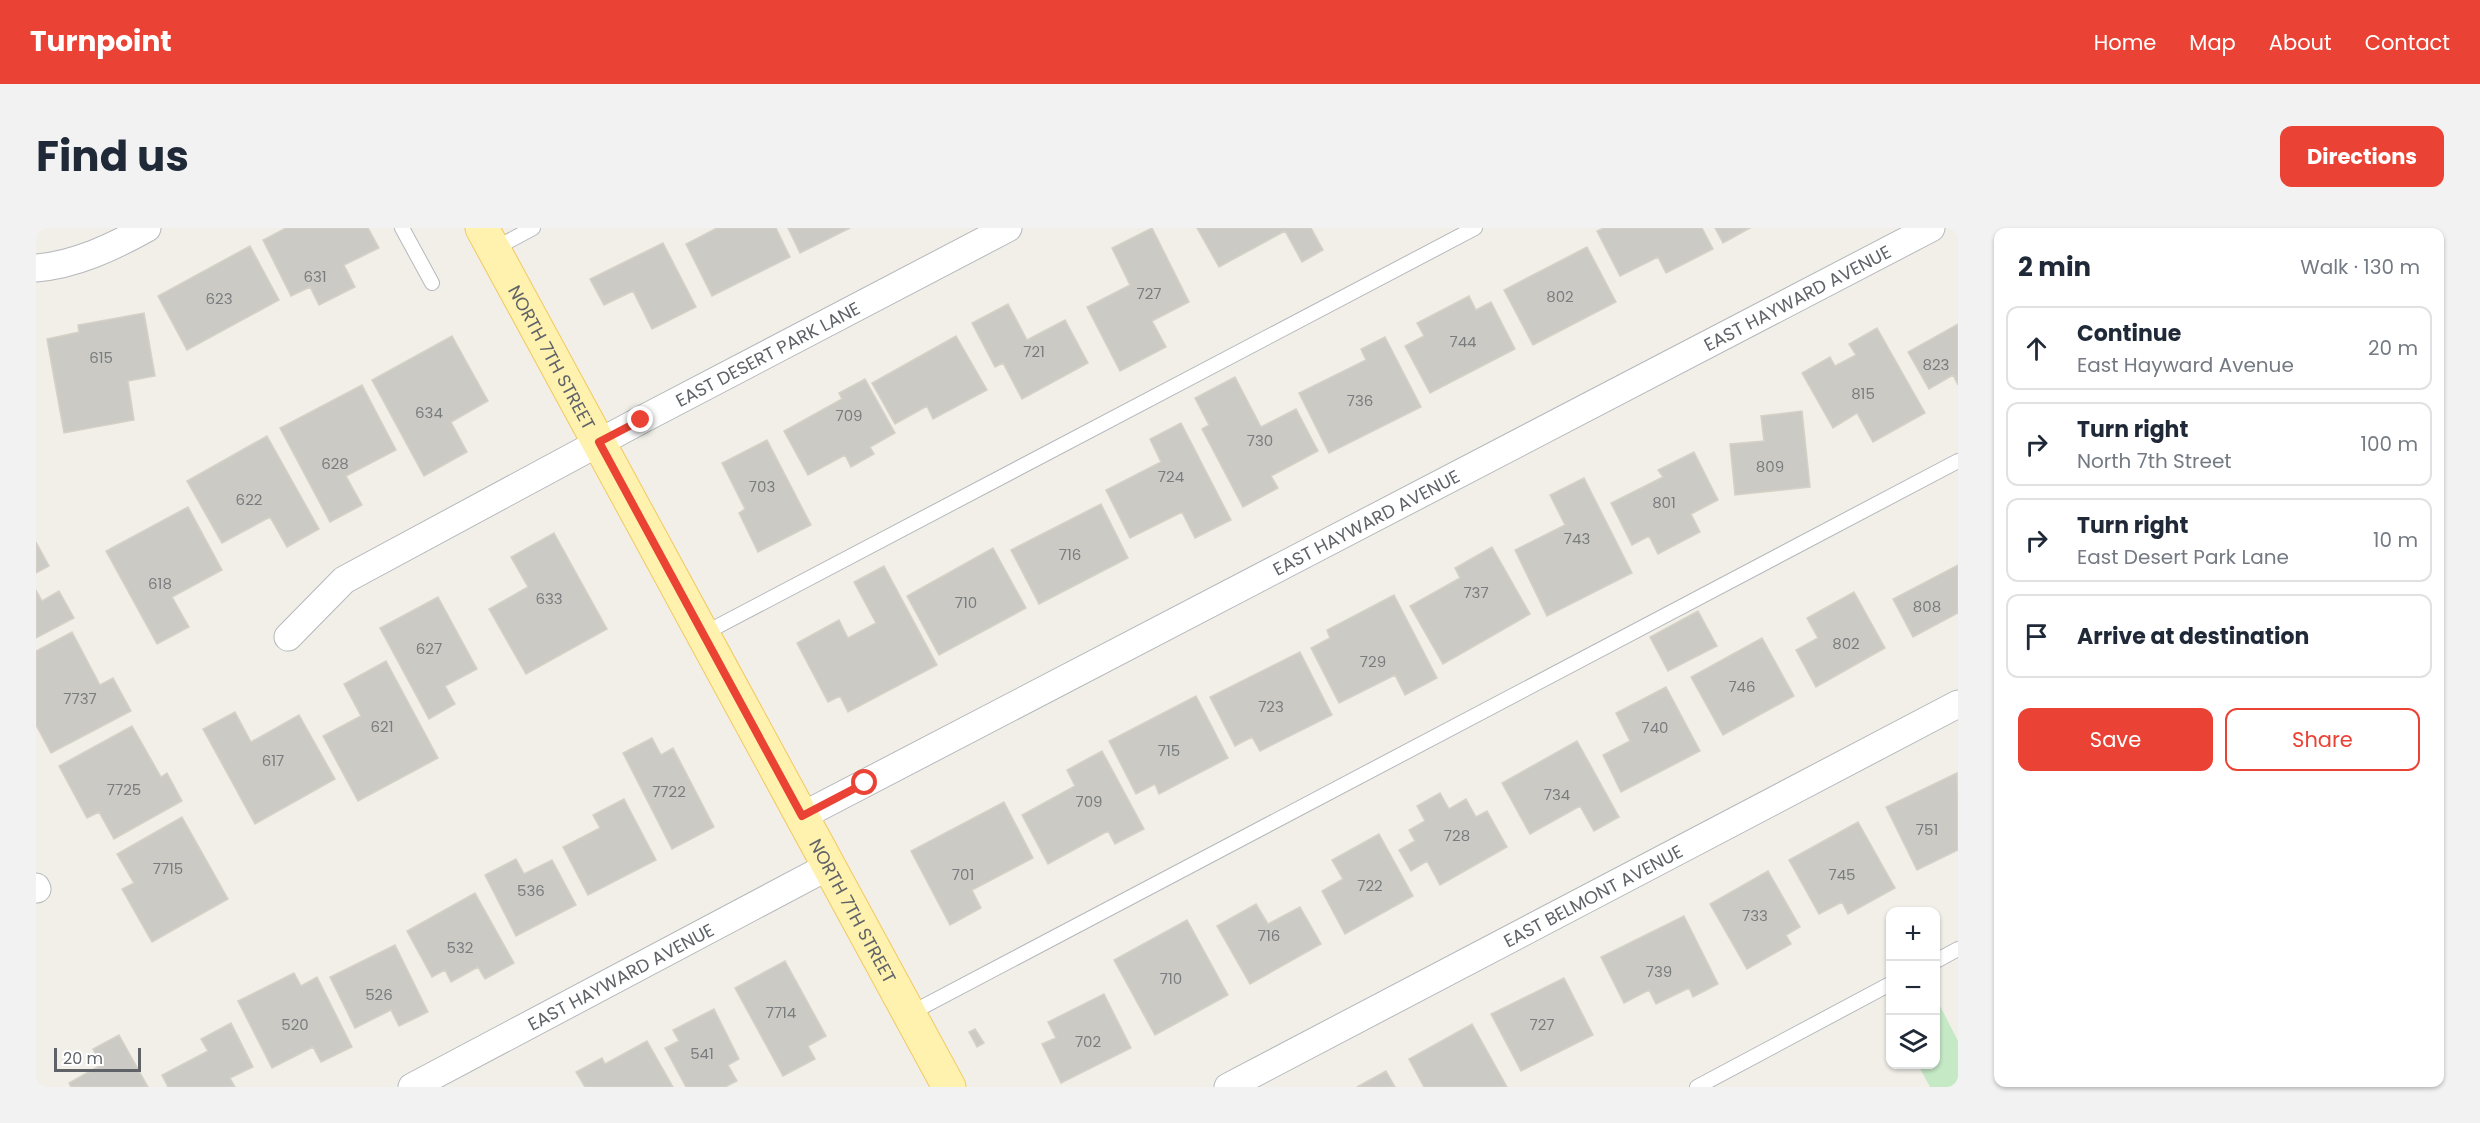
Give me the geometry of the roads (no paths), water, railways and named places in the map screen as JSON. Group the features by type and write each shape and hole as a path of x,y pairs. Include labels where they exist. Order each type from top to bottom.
{"main road":[{"name":"NORTH 7TH STREET","path":"488,239 949,1087"}],"street":[{"path":"36,268 54,267 115,246 147,228"},
{"name":"EAST DESERT PARK LANE","path":"288,637 344,580 599,442 1008,228"},
{"name":"EAST HAYWARD AVENUE","path":"802,816 1931,228"},
{"name":"EAST BELMONT AVENUE","path":"1228,1087 1958,704"},
{"name":"EAST HAYWARD AVENUE","path":"412,1087 829,866"}],"lane":[{"path":"402,228 432,283"},
{"path":"488,239 533,228"},
{"path":"703,634 1475,228"},
{"path":"909,1014 1958,461"},
{"path":"1940,958 1958,949"},
{"path":"1697,1087 1886,986"}]}
